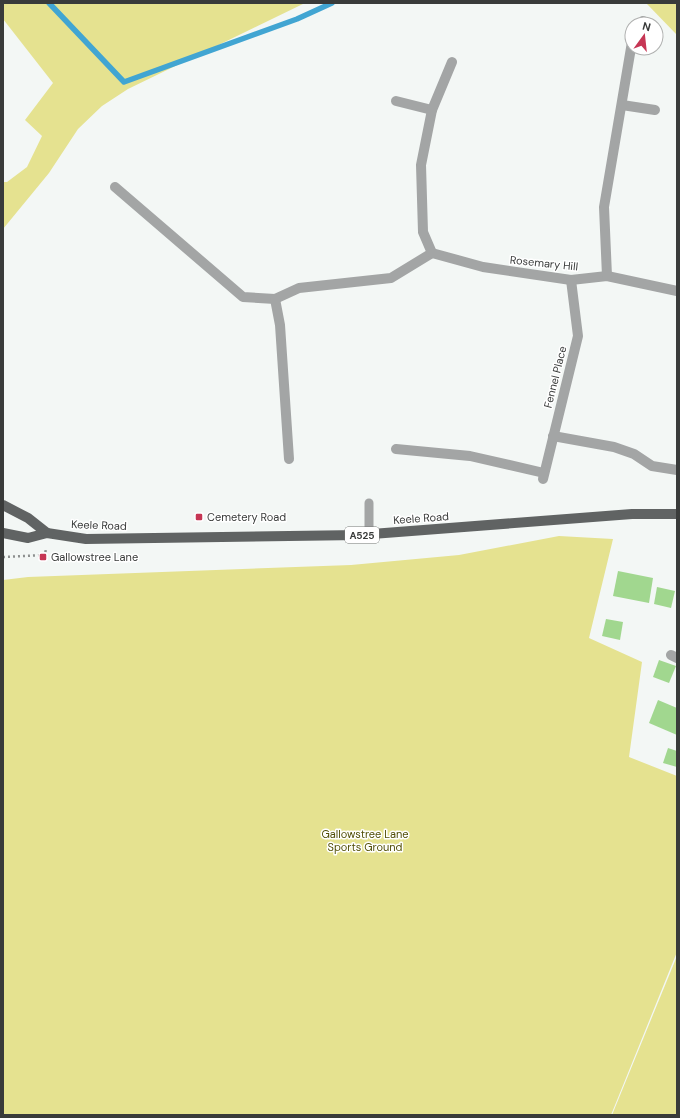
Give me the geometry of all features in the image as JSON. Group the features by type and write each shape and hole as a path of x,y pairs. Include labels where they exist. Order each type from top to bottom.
{"main road":[{"name":"Keele Road","path":"3,505 28,518 47,533"},
{"name":"Keele Road","path":"3,533 28,538 47,533 86,539 369,534 632,514 677,514"}],"street":[{"path":"607,276 604,207 630,56"},
{"path":"115,187 243,297 275,299 299,288 391,278 432,253 423,232 422,165 432,110 452,62"},
{"path":"396,101 432,110"},
{"path":"622,105 656,110"},
{"name":"Rosemary Hill","path":"432,253 483,267 572,280 607,276 677,291"},
{"name":"Fennel Place","path":"396,449 470,456 544,476 578,336 572,280"},
{"path":"275,299 280,325 289,459"},
{"path":"553,436 614,447 634,454 652,466 677,470"}],"lane":[{"path":"369,503 369,534"}],"green space":[{"path":"3,3 305,3 128,89 102,106 78,129 49,173 3,229 3,182 7,182 27,167 42,136 25,120 53,83 3,19"},
{"path":"646,3 677,3 677,35 664,22 664,16 659,16"},
{"name":"Gallowstree Lane Sports Ground","path":"559,536 613,539 589,638 642,662 629,757 677,776 677,952 611,1115 3,1115 3,580 28,577 351,565 459,555"},
{"path":"677,956 677,1115 612,1115"}],"building":[{"path":"618,571 653,578 649,603 613,596"},
{"path":"657,587 675,591 671,608 654,604"},
{"path":"606,619 623,622 620,640 602,636"},
{"path":"659,660 676,666 669,683 653,677"},
{"path":"658,700 677,708 677,735 649,723"},
{"path":"668,748 677,751 677,767 663,763"}],"waterway":[{"path":"49,3 124,82 297,19 332,3"}],"place":[{"name":"Cemetery Road","path":"199,517"},
{"name":"Gallowstree Lane","path":"43,557"}]}
